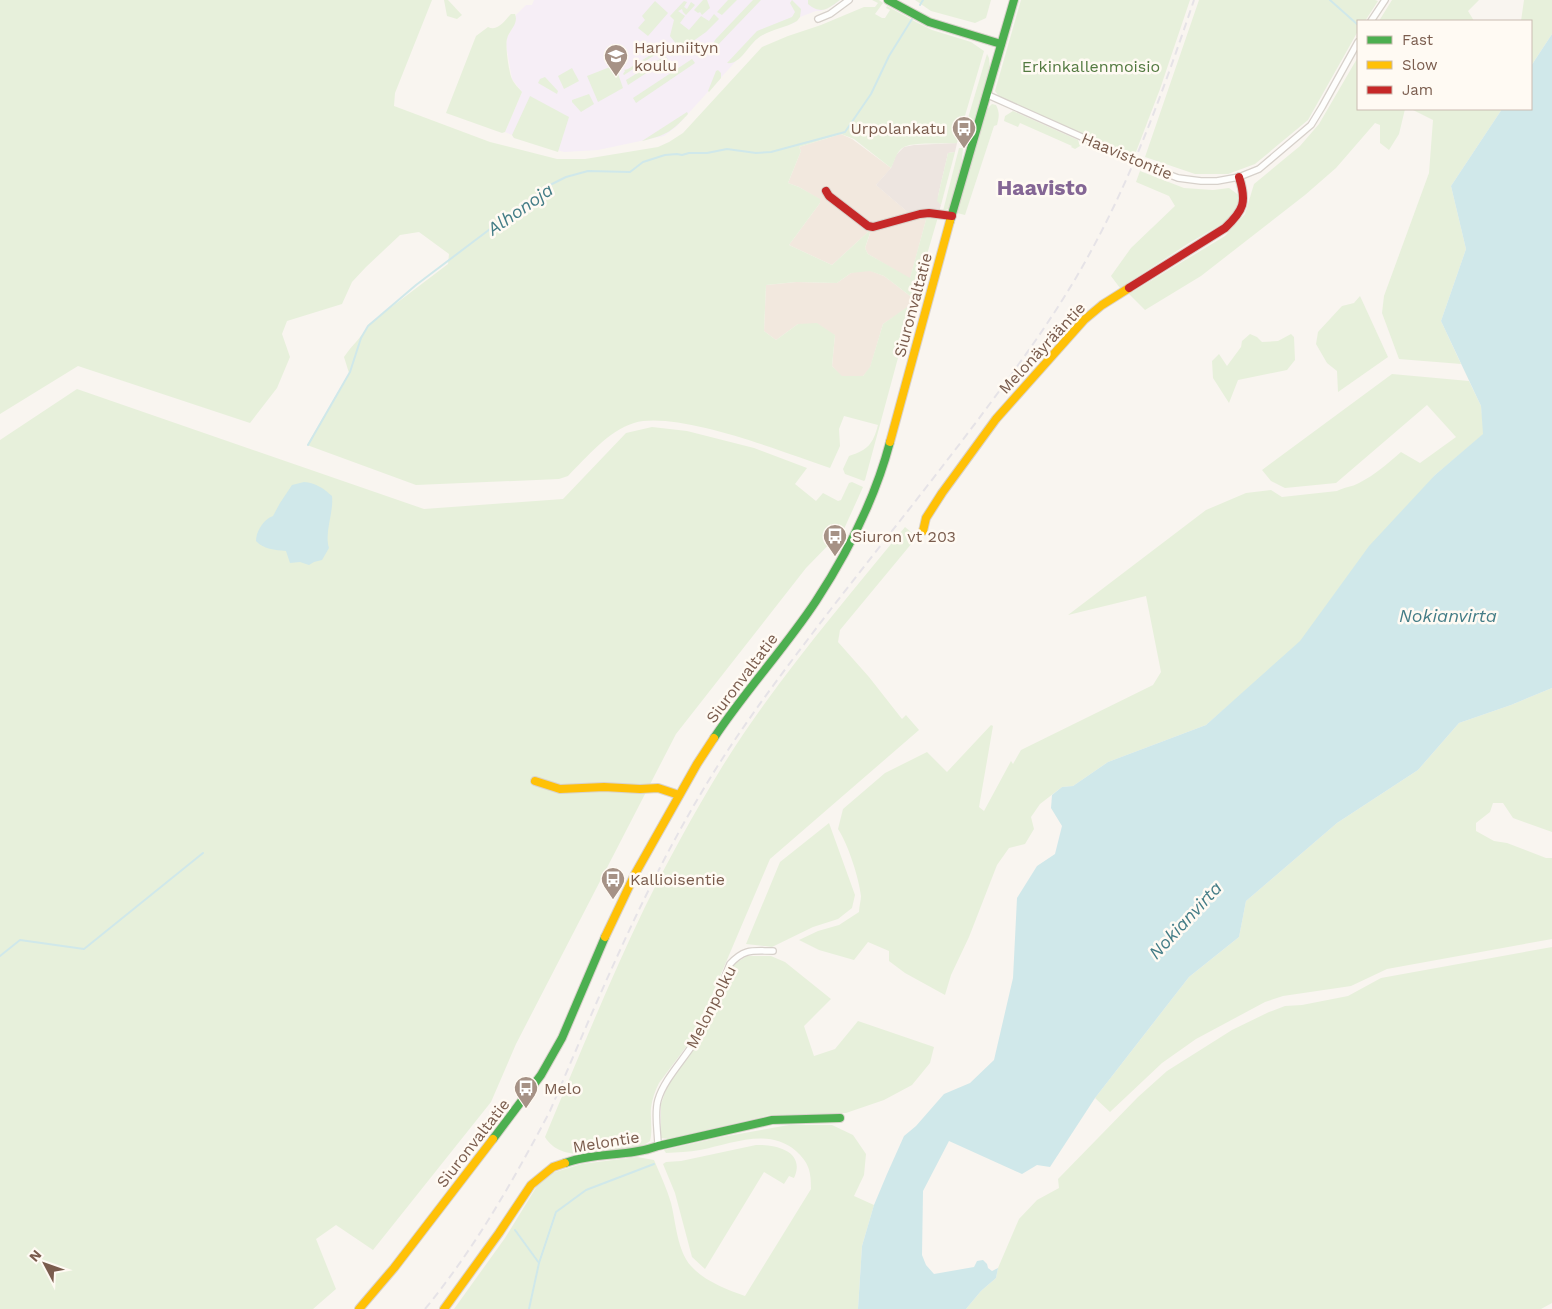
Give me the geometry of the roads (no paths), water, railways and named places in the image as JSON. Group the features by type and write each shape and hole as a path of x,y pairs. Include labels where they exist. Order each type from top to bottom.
{"street":[{"path":"818,19 830,14 849,0"},
{"path":"888,0 905,11 936,26 1001,44"},
{"name":"Siuronvaltatie","path":"359,1309 394,1268 479,1159 541,1074 562,1038 608,929 679,795 722,726 816,601 842,560 883,469 926,306 988,96 1014,0"},
{"path":"1372,20 1386,0"},
{"name":"Haavistontie","path":"988,96 1178,178 1217,181 1239,177 1259,168 1311,124 1357,44"},
{"name":"Melonäyrääntie","path":"923,531 926,518 942,492 996,419 1084,320 1102,305 1225,228 1235,219 1245,202 1245,194 1239,177"},
{"path":"826,191 829,196 868,226 873,227 920,214 929,213 952,216"},
{"path":"535,781 560,789 578,790 604,787 658,788 679,795"},
{"name":"Melonpolku","path":"658,1146 658,1099 665,1085 704,1026 730,964 736,957 747,951 773,951"},
{"name":"Melontie","path":"444,1309 531,1186 553,1167 576,1159 644,1151 658,1146 772,1120 840,1118"}],"water":[{"name":"Nokianvirta","path":"1552,34 1552,688 1459,723 1418,770 1337,823 1246,901 1239,937 1189,977 1095,1098 1050,1167 1037,1165 1022,1174 949,1141 923,1191 922,1255 926,1265 934,1274 974,1267 977,1261 983,1260 992,1271 998,1268 996,1278 981,1291 966,1309 858,1309 862,1246 874,1205 904,1136 916,1126 944,1094 970,1083 994,1060 1013,978 1017,898 1037,866 1055,854 1062,826 1051,808 1052,795 1062,787 1073,786 1108,762 1206,725 1300,641 1369,546 1435,475 1483,434 1481,406 1441,321 1466,249 1451,186 1501,110 1532,110 1532,64"},
{"path":"304,482 319,486 332,496 328,536 329,548 322,560 309,565 300,562 290,563 286,551 274,550 256,541 257,533 261,526 273,516 292,485"}],"waterway":[{"name":"Alhonoja","path":"920,5 923,0"},
{"name":"Alhonoja","path":"1330,0 1357,24"},
{"name":"Alhonoja","path":"308,445 350,372 361,338 368,326 416,285 498,223 514,215 544,188 566,177 588,171 630,172 643,162 665,155 707,153 727,149 756,153 771,152 845,132 871,94 889,56 912,19"},
{"path":"0,956 20,940 84,949 203,853"},
{"path":"539,1263 556,1212 586,1190 654,1164"},
{"path":"515,1230 539,1263 529,1309"}],"railway":[{"path":"425,1309 477,1238 536,1137 550,1111 647,892 692,808 717,767 787,667 999,392 1048,323 1081,269 1099,237 1130,171 1158,103 1194,0"}],"place":[{"name":"Harjuniityn koulu","path":"616,77"},
{"name":"Urpolankatu","path":"964,149"},
{"name":"Siuron vt 203","path":"835,557"},
{"name":"Kallioisentie","path":"613,900"},
{"name":"Melo","path":"526,1109"}],"district":[{"name":"Haavisto","path":"1042,187"}],"park label":[{"name":"Erkinkallenmoisio","path":"1091,66"}]}
